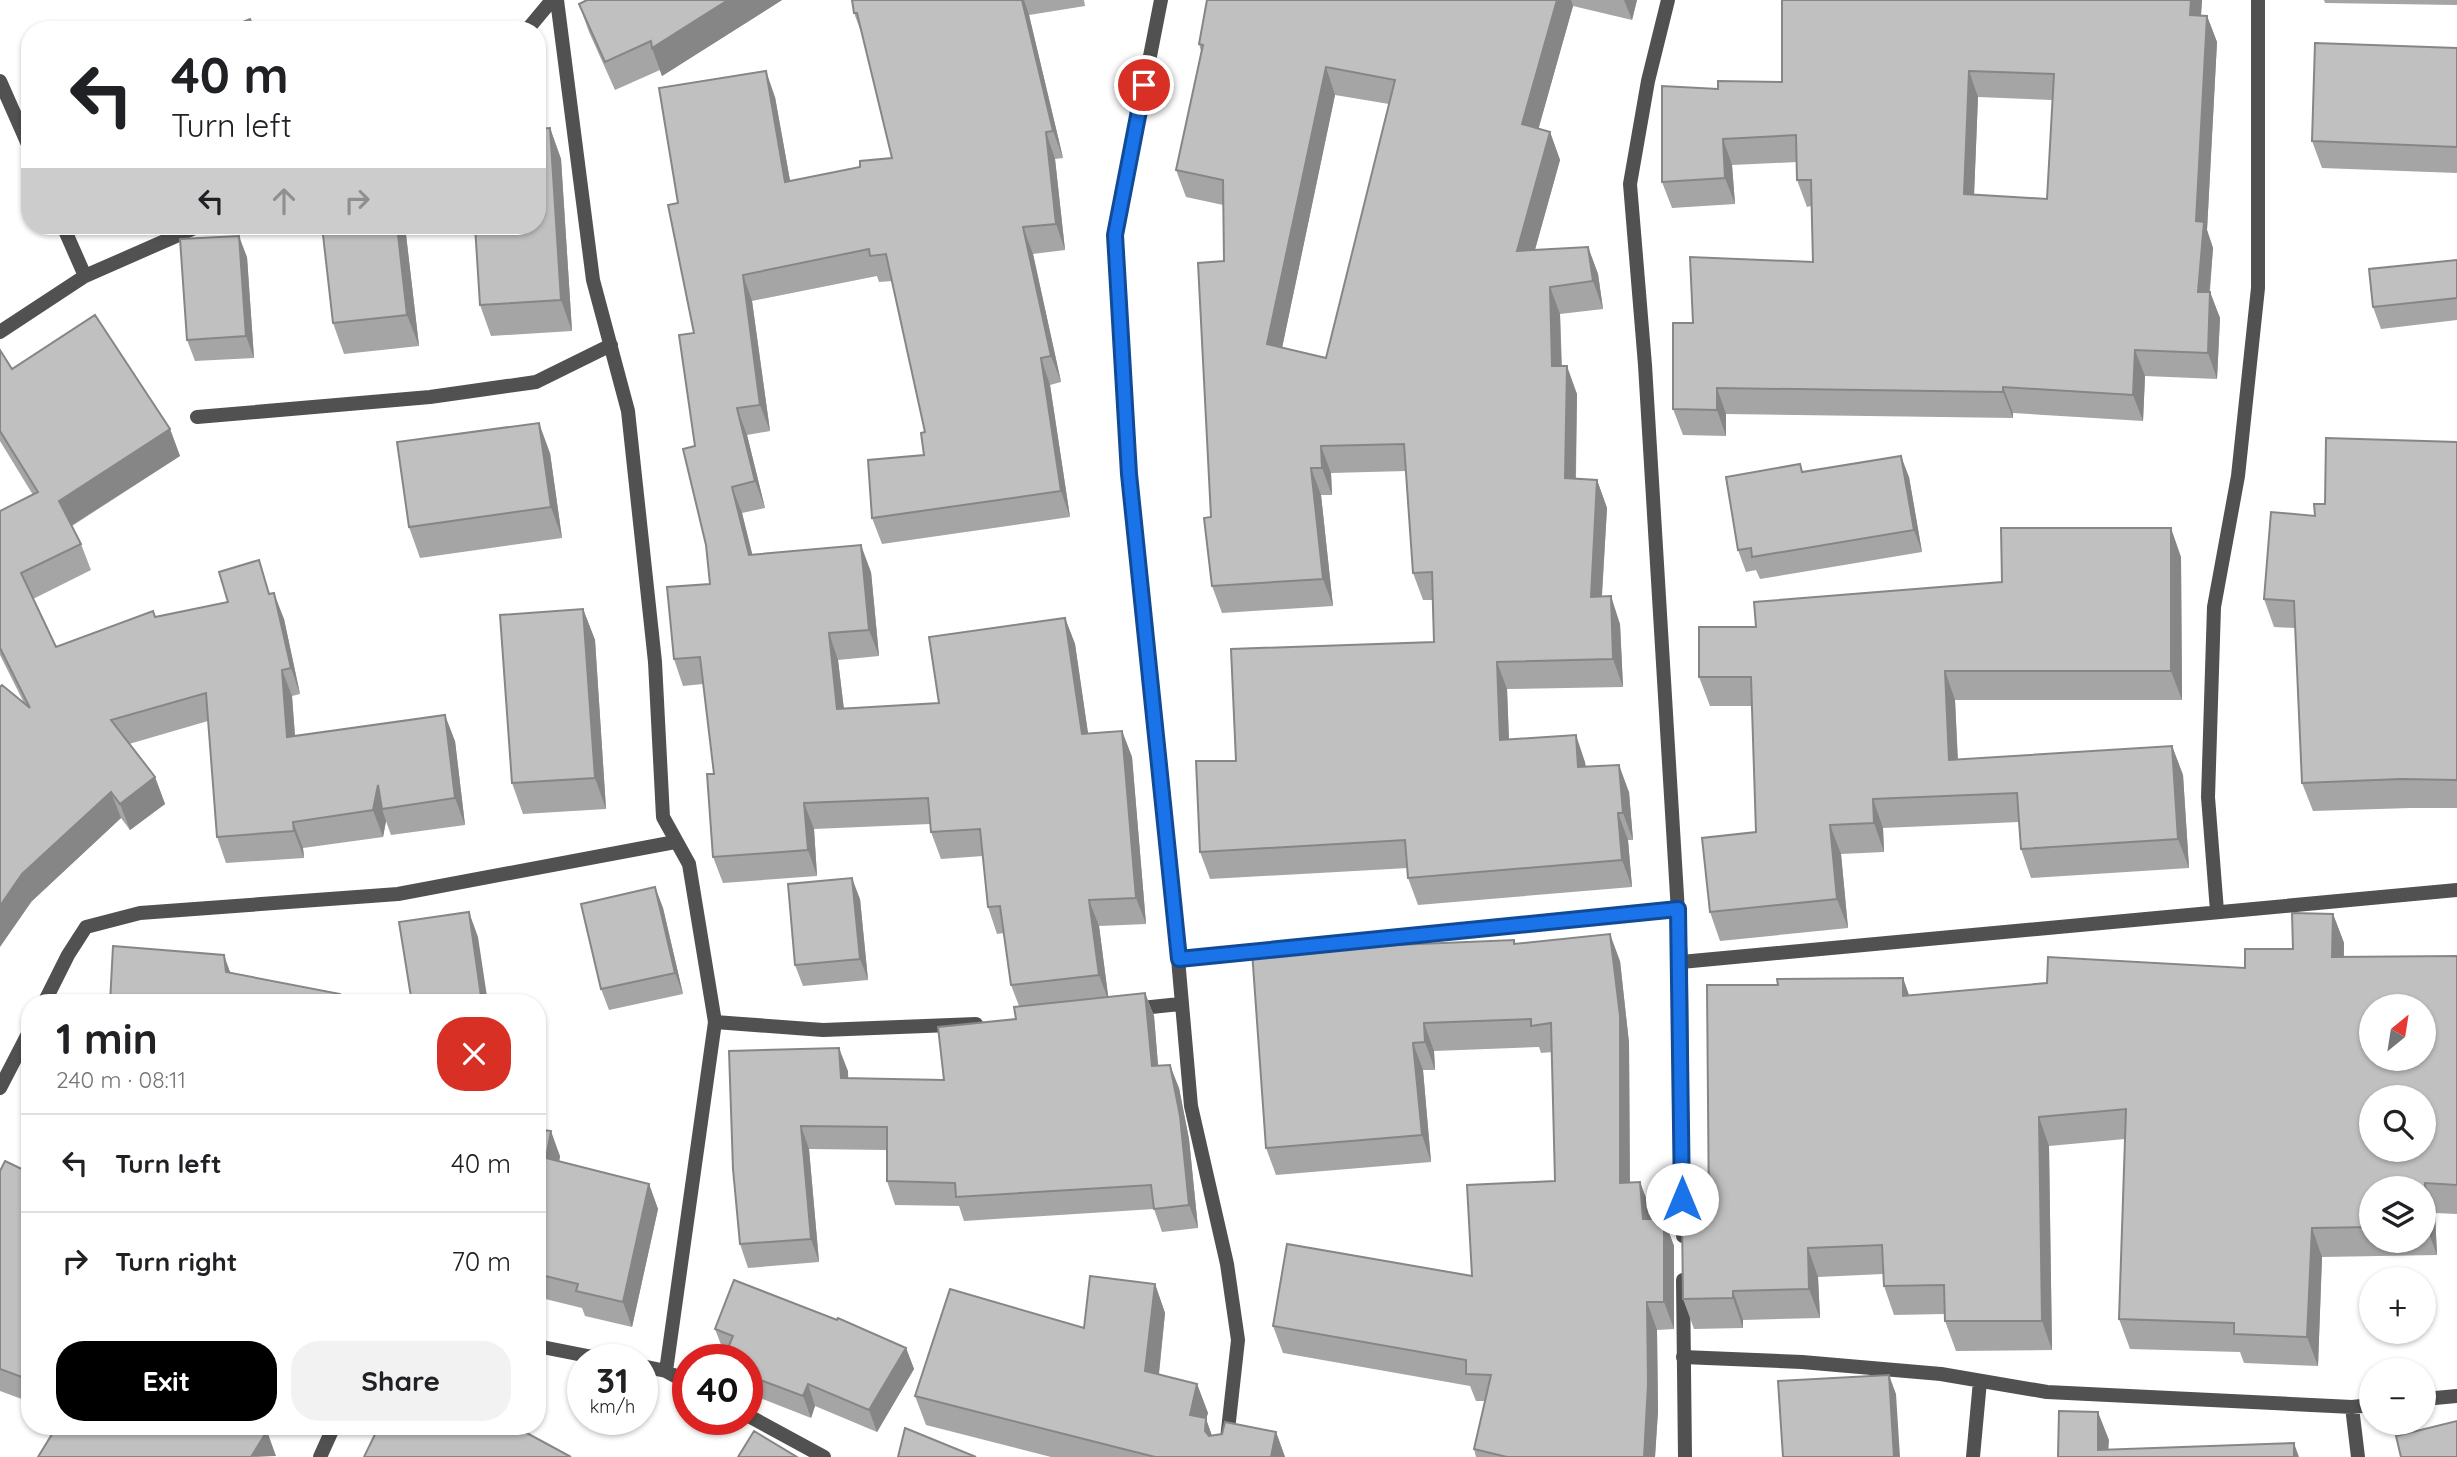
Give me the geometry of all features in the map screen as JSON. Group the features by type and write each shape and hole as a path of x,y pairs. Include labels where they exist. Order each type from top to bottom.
{"street":[{"path":"535,21 554,0"},
{"path":"554,0 593,280 630,425 655,662 663,817 689,864 715,1022 666,1371"},
{"path":"1161,0 1115,235 1129,474 1179,959 1180,1004 1191,1106 1227,1264 1238,1340 1225,1457"},
{"path":"1668,0 1648,81 1630,184 1645,365 1681,962 1685,1457"},
{"path":"2217,911 2208,797 2214,607 2238,476 2258,288 2258,0"},
{"path":"0,81 21,129"},
{"path":"67,235 85,276"},
{"path":"0,332 85,276 179,235"},
{"path":"197,417 430,397 536,382 611,345"},
{"path":"49,994 86,928 140,913 398,894 676,842"},
{"path":"1681,962 2457,890"},
{"path":"1179,959 1678,909"},
{"path":"1111,1011 1180,1004"},
{"path":"715,1022 823,1030 987,1024"},
{"path":"0,1088 21,1047"},
{"path":"546,1348 567,1352"},
{"path":"1683,1357 1801,1362 1941,1374 2047,1392 2359,1406"},
{"path":"658,1369 672,1374"},
{"path":"1973,1457 1980,1381"},
{"path":"2436,1398 2457,1396"},
{"path":"2352,1407 2358,1457"},
{"path":"763,1424 824,1457"},
{"path":"320,1457 330,1435"}],"building":[{"path":"587,0 728,0 652,48 651,41 605,62 579,4"},
{"path":"852,0 1022,0 1053,131 1046,132 1056,224 1023,227 1051,356 1041,358 1061,491 872,518 868,460 924,455 921,433 925,432 886,254 870,256 869,249 743,275 760,405 737,408 755,481 732,487 749,555 861,545 869,630 829,633 837,709 939,703 929,637 1065,618 1082,734 1122,731 1136,898 1089,900 1099,975 1011,985 1000,906 988,907 980,829 931,832 928,798 804,803 808,850 713,857 707,774 714,774 700,657 674,659 667,587 710,584 706,545 683,449 695,446 679,335 694,333 668,205 678,203 659,88 766,71 785,182 860,167 860,161 892,158"},
{"path":"1207,0 1557,0 1522,124 1550,132 1517,251 1588,247 1593,281 1550,287 1552,366 1567,366 1565,478 1597,480 1591,597 1611,596 1613,659 1497,662 1500,740 1576,735 1578,767 1619,765 1623,813 1618,813 1622,860 1408,878 1405,840 1200,852 1196,761 1236,761 1231,649 1434,642 1432,572 1413,573 1404,444 1321,446 1322,468 1311,468 1323,579 1212,586 1204,518 1211,517 1198,263 1224,261 1223,180 1176,170 1203,45 1199,44","holes":["1326,67 1395,80 1326,358 1267,344"]},
{"path":"1782,0 2191,0 2190,15 2207,16 2196,221 2204,222 2198,292 2210,292 2208,353 2135,350 2133,395 2003,387 2003,392 1717,388 1717,410 1673,409 1673,323 1693,323 1690,257 1813,262 1811,180 1797,180 1796,135 1723,139 1725,178 1662,182 1662,86 1718,89 1718,81 1782,82","holes":["1969,71 2054,74 2047,199 1964,194"]},
{"path":"2315,43 2457,48 2457,147 2312,141"},
{"path":"546,128 550,128 561,300 480,305 476,235 546,235"},
{"path":"323,235 398,235 407,315 333,323"},
{"path":"239,236 246,336 187,340 180,239"},
{"path":"2457,260 2457,298 2373,307 2369,269"},
{"path":"95,315 170,429 59,501 81,544 21,573 56,647 153,611 155,617 228,602 219,572 259,560 269,594 274,593 291,668 282,670 287,737 445,715 455,798 382,809 378,785 373,810 293,822 294,831 217,837 206,693 111,720 155,777 120,804 111,792 22,874 0,906 0,687 2,685 30,708 0,648 0,511 38,492 0,431 0,350 12,369"},
{"path":"539,423 551,507 409,527 397,442"},
{"path":"2326,438 2457,442 2457,780 2302,783 2294,601 2264,599 2271,512 2315,516 2314,504 2325,504"},
{"path":"1901,456 1914,530 1752,557 1751,548 1738,550 1726,477 1800,464 1802,472"},
{"path":"2001,528 2171,528 2171,671 1945,671 1949,760 2172,746 2178,839 2021,849 2017,793 1873,799 1874,823 1830,825 1837,899 1710,912 1702,838 1756,832 1751,677 1699,677 1699,627 1756,627 1754,602 2002,582"},
{"path":"583,609 595,778 512,783 500,615"},
{"path":"852,878 860,959 795,965 788,884"},
{"path":"655,887 675,973 601,989 581,904"},
{"path":"469,912 481,994 411,994 399,922"},
{"path":"2292,913 2333,914 2332,957 2457,956 2457,1185 2436,1184 2436,1176 2359,1176 2359,1227 2312,1228 2307,1337 2234,1334 2234,1323 2119,1319 2126,1109 2039,1117 2042,1321 1945,1321 1944,1285 1884,1286 1882,1245 1808,1248 1809,1289 1733,1291 1733,1298 1683,1299 1682,1216 1709,1216 1707,985 1778,985 1777,979 1903,978 1903,996 2047,983 2048,957 2245,968 2245,949 2293,949"},
{"path":"1610,934 1620,1016 1620,1183 1640,1182 1643,1219 1664,1219 1664,1302 1647,1302 1648,1384 1644,1457 1507,1457 1474,1449 1491,1375 1466,1374 1466,1360 1273,1326 1287,1244 1472,1276 1467,1185 1555,1181 1551,1023 1531,1026 1531,1019 1424,1023 1425,1042 1413,1043 1422,1135 1266,1148 1252,951 1514,940 1514,944"},
{"path":"113,946 224,955 226,972 340,994 110,994"},
{"path":"1145,993 1152,1066 1170,1065 1180,1116 1189,1205 1154,1209 1151,1185 956,1197 955,1183 887,1181 887,1127 801,1126 811,1239 740,1244 733,1169 729,1051 839,1048 841,1078 944,1080 938,1027 1016,1019 1014,1007"},
{"path":"546,1130 551,1131 546,1158"},
{"path":"546,1158 649,1184 623,1302 576,1291 578,1284 546,1276"},
{"path":"5,1161 21,1169 21,1377 0,1369 0,1171"},
{"path":"1090,1276 1155,1284 1145,1371 1197,1384 1190,1415 1206,1418 1205,1431 1209,1436 1222,1434 1225,1422 1276,1432 1271,1457 1155,1457 915,1396 950,1289 1084,1328"},
{"path":"734,1280 837,1320 838,1318 906,1348 869,1410 808,1384 803,1396 763,1381 763,1344 730,1344 733,1336 715,1329"},
{"path":"1889,1375 1894,1457 1783,1457 1778,1381"},
{"path":"2059,1411 2098,1412 2098,1450 2294,1443 2294,1457 2058,1457"},
{"path":"2457,1421 2457,1457 2401,1457 2396,1436 2436,1435 2436,1426"},
{"path":"905,1428 976,1457 898,1457"},
{"path":"51,1435 265,1435 251,1457 38,1457"},
{"path":"375,1435 531,1435 571,1457 364,1457"},
{"path":"752,1435 761,1435 797,1457 738,1457"}],"route":[{"path":"1144,85 1115,235 1129,474 1179,959 1678,909 1681,962 1682,1199"}]}
